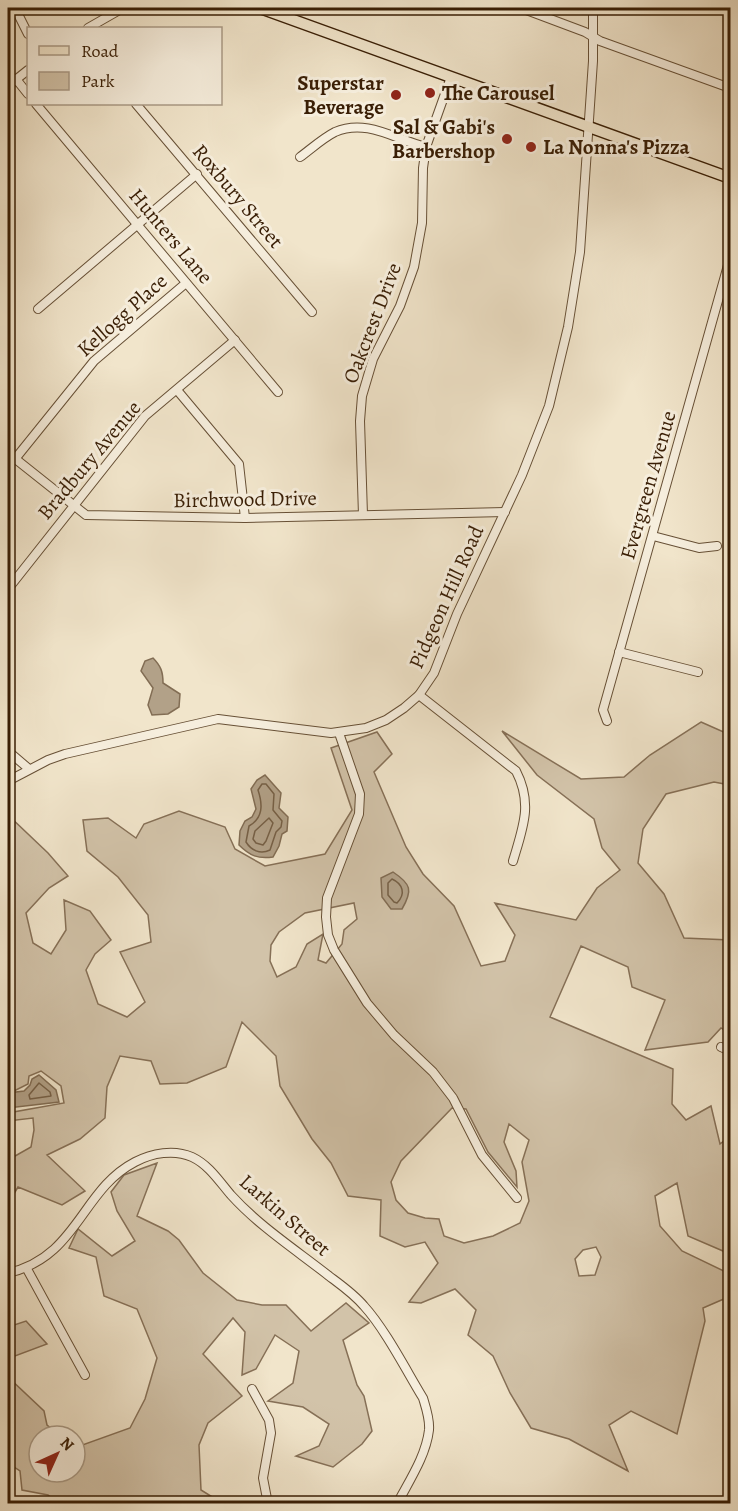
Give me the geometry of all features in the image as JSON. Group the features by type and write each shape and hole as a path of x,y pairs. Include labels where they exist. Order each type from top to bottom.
{"main road":[{"path":"260,8 730,178"}],"street":[{"path":"15,8 27,32"},
{"path":"90,27 123,8"},
{"path":"521,8 585,32 600,41 730,88"},
{"name":"Pidgeon Hill Road","path":"8,781 29,769 65,754 218,720 339,733 366,728 386,720 404,708 418,695 434,674 457,614 505,512 549,406 568,327 580,252 593,8"},
{"path":"8,86 27,71"},
{"name":"Oakcrest Drive","path":"363,515 360,421 362,396 373,359 400,306 414,267 422,224 423,168 426,147 451,77"},
{"path":"16,80 27,93"},
{"name":"Hunters Lane","path":"37,105 278,392"},
{"name":"Roxbury Street","path":"137,105 312,312"},
{"path":"300,157 333,133 352,127 377,130 426,147"},
{"path":"38,309 197,174"},
{"name":"Evergreen Avenue","path":"607,721 603,710 730,258"},
{"name":"Kellogg Place","path":"11,456 94,361 186,283"},
{"name":"Bradbury Avenue","path":"8,589 145,416 235,340"},
{"path":"177,390 239,464 245,518"},
{"name":"Birchwood Drive","path":"11,456 86,515 245,518 505,512"},
{"path":"653,536 699,548 717,546"},
{"path":"619,652 698,672"},
{"path":"418,695 516,771 524,789 526,811 513,861"},
{"path":"339,733 360,794 359,814 327,898 326,918 331,942 367,1004 394,1035 433,1072 453,1098 482,1155 517,1198"},
{"path":"8,752 29,769"},
{"path":"721,1047 730,1051"},
{"name":"Larkin Street","path":"8,1274 27,1269 59,1246 106,1185 134,1162 162,1152 192,1157 207,1166 245,1209 364,1306 423,1398 428,1412 429,1429 418,1462 398,1503"},
{"path":"27,1269 85,1374"},
{"path":"252,1389 269,1420 271,1433 263,1478 268,1503"}],"green space":[{"path":"701,722 728,734 730,728 730,785 714,782 666,794 643,829 638,863 664,894 684,938 730,940 730,1034 721,1028 708,1042 645,1050 665,1000 632,987 628,967 581,946 550,1017 673,1069 672,1104 686,1120 711,1106 720,1144 730,1136 730,1254 688,1236 677,1183 655,1196 660,1226 682,1251 730,1274 730,1294 703,1308 705,1321 677,1434 631,1411 609,1425 628,1471 569,1439 531,1428 510,1393 493,1356 468,1335 476,1310 455,1289 421,1303 409,1302 438,1263 425,1242 405,1247 380,1236 381,1200 348,1196 331,1163 312,1139 280,1086 276,1056 242,1022 226,1067 187,1083 160,1084 151,1061 120,1056 107,1087 105,1118 80,1139 47,1155 85,1191 62,1205 18,1187 8,1204 8,1160 31,1147 34,1130 33,1118 8,1121 8,1113 64,1103 61,1086 41,1071 29,1076 28,1084 8,1094 8,815 48,853 68,876 49,888 26,913 33,943 51,954 66,930 64,900 90,911 111,940 95,954 86,970 98,1004 127,1017 145,1002 120,952 151,942 148,915 118,877 87,851 83,820 108,818 136,838 144,824 179,811 225,827 235,849 265,866 325,854 352,810 331,748 377,732 392,754 374,772 406,847 423,874 454,906 481,966 505,961 515,935 495,903 576,920 597,888 620,870 602,848 594,819 537,775 502,731 581,779 624,777 650,755","holes":["354,903 357,919 344,930 342,944 326,963 318,960 323,934 307,944 296,967 277,977 270,961 271,945 279,932 305,913","452,1108 466,1109 488,1152 517,1187 516,1171 504,1142 509,1124 529,1140 522,1162 529,1201 520,1223 493,1236 464,1243 444,1236 439,1219 408,1213 396,1200 391,1182 401,1161","596,1247 601,1257 595,1275 579,1276 575,1259 583,1250"]},
{"path":"157,1163 137,1216 168,1231 179,1240 203,1273 237,1300 262,1305 286,1305 311,1331 346,1303 369,1323 343,1340 357,1385 364,1396 372,1431 362,1444 333,1467 296,1456 319,1446 329,1424 303,1407 268,1401 293,1383 299,1351 275,1335 256,1369 242,1375 245,1332 233,1318 203,1354 242,1396 208,1423 199,1445 201,1490 222,1503 57,1503 48,1495 22,1490 20,1471 8,1463 8,1377 44,1411 47,1424 27,1424 27,1484 87,1484 87,1443 130,1428 145,1399 157,1358 137,1309 104,1296 96,1257 69,1248 78,1229 112,1256 135,1241 117,1211 111,1192 124,1175"},
{"path":"26,1321 47,1344 12,1357 8,1376 8,1327"}],"water":[{"path":"153,658 161,669 163,683 180,694 179,707 168,714 152,715 148,705 153,688 141,671 145,661"},
{"path":"265,775 281,793 279,808 288,817 287,831 282,834 273,857 268,858 254,856 239,845 240,831 245,821 252,817 256,809 251,789 257,780"},
{"path":"393,872 404,880 409,892 402,909 391,909 382,897 381,878"},
{"path":"39,1075 56,1090 59,1102 8,1108 8,1093 24,1091 32,1079"}],"place":[{"name":"The Carousel","path":"430,93"},
{"name":"Superstar Beverage","path":"396,95"},
{"name":"Sal & Gabi's Barbershop","path":"507,139"},
{"name":"La Nonna's Pizza","path":"531,147"}]}
